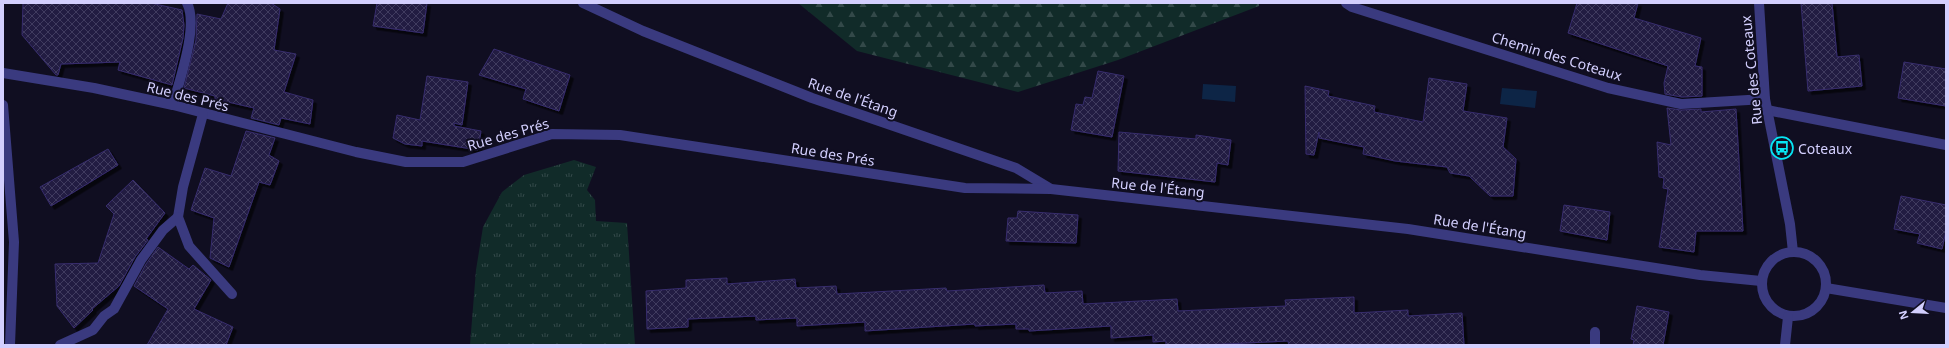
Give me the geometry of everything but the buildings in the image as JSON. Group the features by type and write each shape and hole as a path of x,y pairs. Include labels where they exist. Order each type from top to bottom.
{"street":[{"path":"173,105 190,38 189,8 187,3"},
{"name":"Rue de l'Étang","path":"583,3 643,31 812,98 1016,168 1051,189 1408,229 1700,275 1760,281"},
{"name":"Chemin des Coteaux","path":"1346,3 1352,7 1615,89 1681,104 1765,99"},
{"name":"Rue des Coteaux","path":"1759,3 1765,99 1790,224 1793,252"},
{"name":"Rue des Prés","path":"3,73 94,88 173,105 203,114 356,152 406,162 463,162 552,134 620,135 965,188 1051,189"},
{"path":"3,106 14,242 10,345"},
{"path":"1767,110 1946,146"},
{"path":"203,114 183,187 178,217 189,246 232,294"},
{"path":"60,345 93,330 104,316 114,310 141,260 163,230 178,217"},
{"path":"1793,252 1801,252 1820,264 1825,274 1826,288 1822,299 1816,308 1806,314 1788,317 1776,311 1768,304 1760,281 1766,268 1773,260 1782,254 1793,252"},
{"path":"1826,288 1946,308"},
{"path":"1785,345 1788,317"},
{"path":"1595,332 1595,345"}],"green space":[{"path":"798,3 1259,3 1259,6 1118,60 1018,92 857,51"},
{"path":"574,160 596,167 587,190 595,200 596,221 627,223 635,345 470,345 476,270 483,227 502,192 524,175"}],"water":[{"path":"1203,84 1236,86 1235,102 1202,99"},
{"path":"1502,88 1537,91 1535,108 1500,104"}],"place":[{"name":"Coteaux","path":"1782,148"}]}
